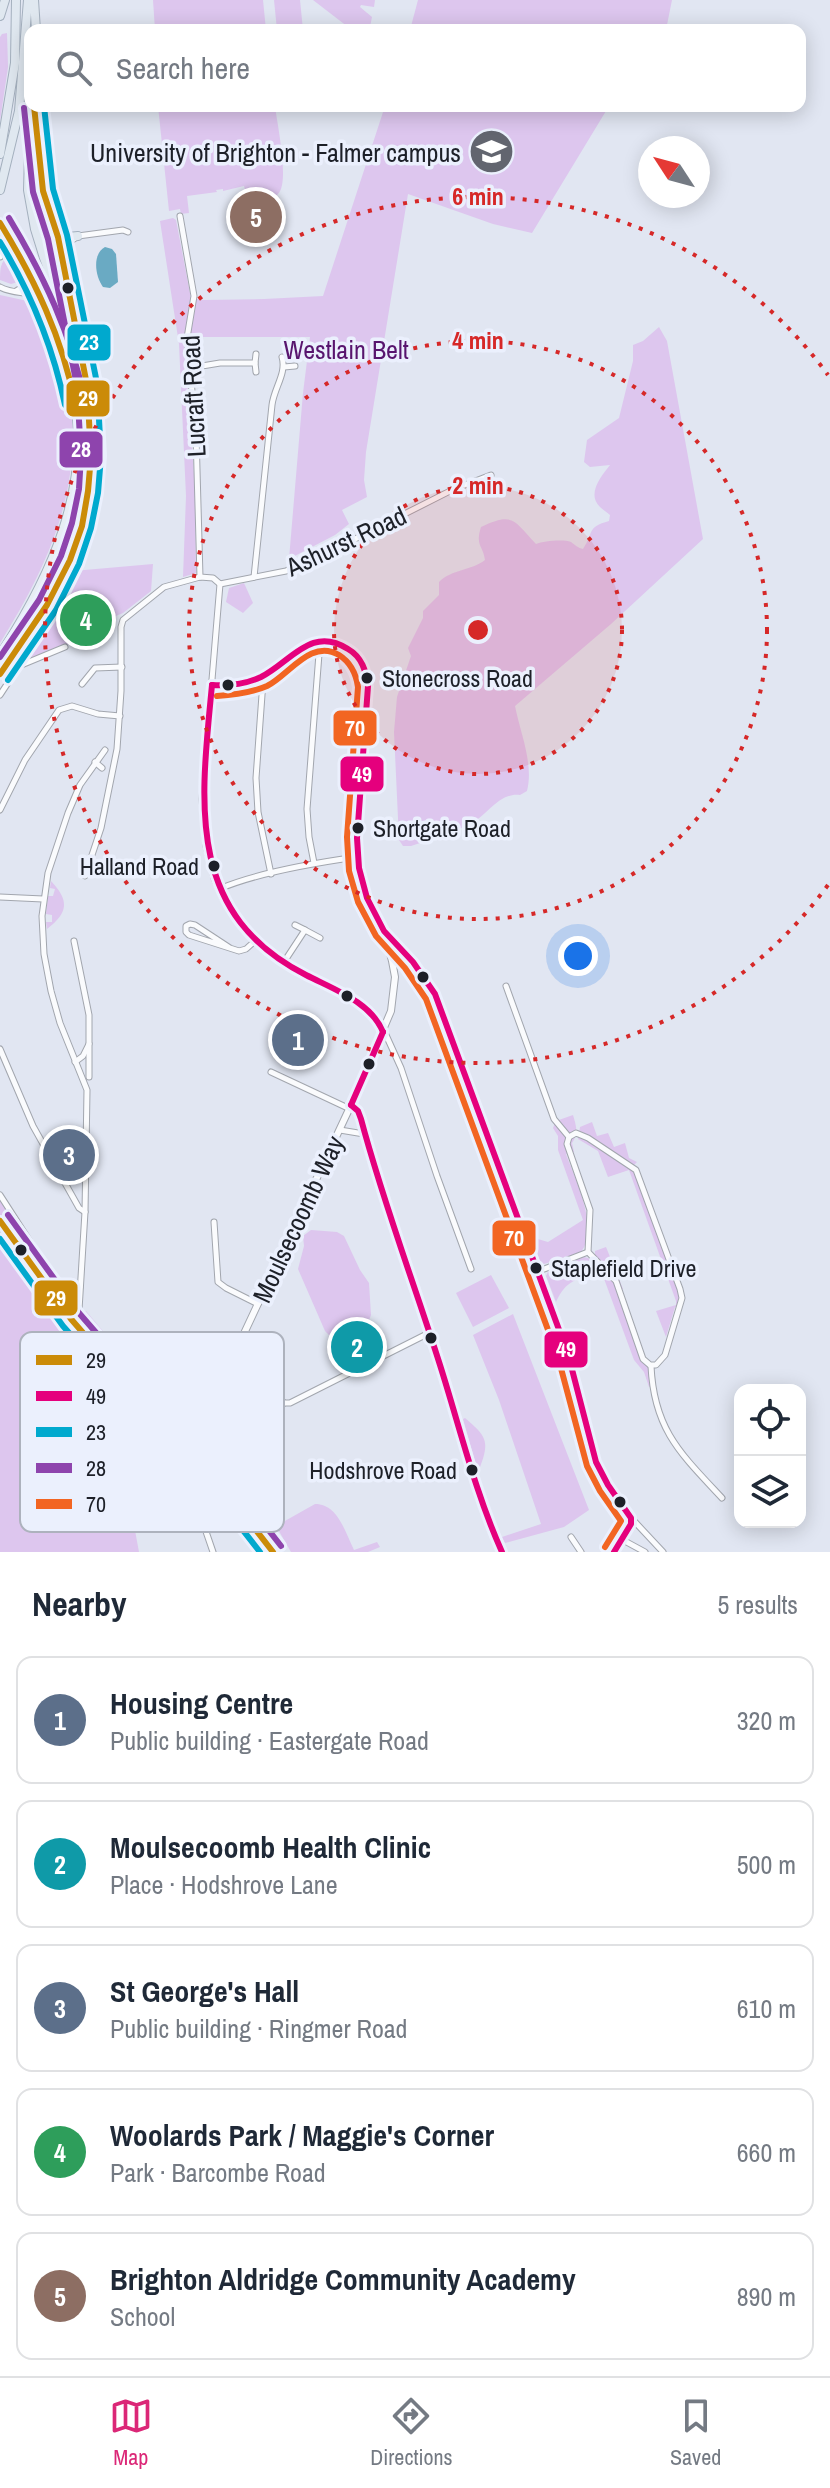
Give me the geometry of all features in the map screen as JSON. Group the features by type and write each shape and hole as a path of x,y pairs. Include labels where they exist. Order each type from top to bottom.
{"highway":[{"path":"0,16 5,0"},
{"path":"0,154 15,63 16,0"},
{"path":"31,0 35,24"},
{"path":"28,24 31,0"},
{"path":"0,190 19,111 24,65"},
{"path":"31,112 28,190 35,229 75,357 91,438"},
{"path":"34,112 42,188 59,251"},
{"path":"0,223 33,277"},
{"path":"56,232 68,237 78,236"}],"main road":[{"path":"0,674 60,583 71,560 87,504 92,422 86,373 59,251"},
{"path":"0,654 50,565 63,531 75,482 78,439 74,397 63,354 33,277"},
{"path":"0,1221 82,1332"},
{"path":"0,1236 35,1292 69,1332"},
{"path":"247,1532 262,1552"},
{"path":"257,1532 273,1552"}],"street":[{"name":"Lucraft Road","path":"180,216 194,296 187,338 196,434 200,577"},
{"path":"16,291 78,236 128,232"},
{"path":"0,244 0,257"},
{"path":"0,287 29,292 43,300"},
{"path":"256,354 256,372"},
{"path":"254,577 275,405 274,390 284,367 282,357"},
{"path":"190,368 220,363 255,363"},
{"path":"284,367 295,366"},
{"name":"Ashurst Road","path":"220,584 278,573 303,564 338,547 341,541 353,540 452,490 491,475"},
{"path":"85,876 101,828 117,749 121,627 126,616 161,589 190,578 213,578 220,584 202,813 208,859 219,889 237,919 256,940 284,962 351,998 381,1024 401,1068 471,1269"},
{"path":"212,685 236,684 262,677 302,646 320,641 307,809 314,863"},
{"name":"Moulsecoomb Way","path":"245,1332 383,1032 391,1011 395,977 384,931 367,898 357,857 368,679 363,663 350,650 338,643 320,641"},
{"path":"0,695 19,666 50,649 65,647"},
{"path":"82,684 95,668 122,667"},
{"path":"262,677 257,791 259,820 271,874"},
{"path":"0,810 32,748 61,709 72,706 98,714 120,716"},
{"path":"63,1325 79,1310 88,1097 87,1086 60,1023 49,982 42,931 43,899 48,873 77,790 105,750"},
{"path":"95,762 102,768"},
{"path":"0,786 9,790"},
{"path":"219,889 314,863 357,857"},
{"path":"0,897 43,899"},
{"path":"230,948 191,923 186,926 189,935 230,948 244,950 256,940"},
{"path":"295,925 320,938"},
{"path":"284,962 305,930"},
{"path":"384,931 413,962 435,994 568,1354 593,1453 602,1475 632,1521 663,1552"},
{"path":"74,941 86,994 89,1077"},
{"path":"506,986 554,1119 569,1137 568,1148 590,1210 588,1252 616,1281 642,1357 651,1366 656,1403 666,1431 683,1456 722,1498"},
{"path":"75,1062 90,1041"},
{"path":"0,1049 43,1147 79,1208 85,1212"},
{"path":"271,1072 358,1111 475,1484 502,1552"},
{"path":"340,1130 365,1135"},
{"path":"569,1137 579,1133 588,1138 634,1168 641,1180 682,1296 665,1355 661,1362 651,1366"},
{"path":"0,1195 56,1282 64,1287 80,1287"},
{"path":"214,1222 218,1282 258,1304"},
{"path":"539,1271 588,1252"},
{"path":"79,1310 98,1332"},
{"path":"284,1403 290,1403 429,1333"},
{"path":"614,1552 632,1521"},
{"path":"206,1532 213,1552"},
{"path":"571,1537 581,1552"},
{"path":"621,1539 645,1552"}],"green space":[{"path":"153,0 263,0 265,24 155,24"},
{"path":"274,0 300,0 302,24 276,24"},
{"path":"313,0 375,0 374,7 360,7 372,17 371,24 344,24"},
{"path":"418,0 672,0 667,24 412,24"},
{"path":"7,33 8,67 0,121 0,37"},
{"path":"159,112 276,112 283,178 275,197 241,203 240,195 246,193 244,186 187,196 189,213 181,214 180,209 169,211"},
{"name":"Westlain Belt","path":"383,112 605,112 532,233 493,224 408,194 366,452 364,480 367,497 342,510 349,524 335,535 289,559 310,337 184,337 195,489 196,573 183,577 186,496 179,344 160,221 176,220 191,298 323,296"},
{"path":"9,257 23,277 11,284 0,280 2,263"},
{"path":"0,295 32,302 42,328 61,359 70,397 72,449 63,508 54,536 30,591 0,643"},
{"path":"659,327 667,341 703,539 611,624 515,706 528,759 527,791 500,800 465,827 403,846 399,840 394,732 397,697 411,656 408,648 423,618 423,611 439,595 439,582 485,560 479,542 481,527 507,519 518,524 536,544 563,541 583,549 594,528 609,521 610,515 596,502 595,491 610,465 590,467 584,462 587,440 619,418 633,361 633,345 643,341"},
{"path":"153,564 151,591 123,613 75,633 93,629 95,635 16,663 11,672 10,669 51,610 73,571"},
{"path":"244,583 253,603 243,613 226,602 229,588"},
{"path":"51,881 61,895 64,906 59,918 47,929 46,922 52,922 52,915 46,914 48,896 53,896 55,889 50,888"},
{"path":"573,1115 576,1129 572,1143 574,1152 566,1154 587,1217 586,1242 581,1252 544,1264 531,1237 548,1242 583,1220 553,1128 556,1121"},
{"path":"592,1122 597,1136 608,1133 614,1147 625,1143 629,1158 637,1162 631,1168 635,1171 681,1297 666,1337 656,1311 676,1305 676,1301 629,1170 608,1177 598,1151 578,1139 580,1127"},
{"path":"0,1199 17,1227 13,1230 36,1267 52,1287 55,1285 75,1293 76,1299 68,1306 76,1316 86,1311 104,1332 20,1332 20,1532 135,1532 139,1552 0,1552"},
{"path":"311,1230 337,1232 344,1236 369,1283 369,1320 337,1336 330,1336 325,1331 298,1269 304,1246 303,1236"},
{"path":"606,1247 623,1289 616,1290 640,1358 650,1368 649,1387 644,1372 634,1360 603,1276 598,1271 572,1282 556,1302 546,1276 549,1270 584,1257 591,1259 600,1269 604,1266 595,1256 595,1251"},
{"path":"491,1275 509,1308 473,1327 456,1293"},
{"path":"513,1314 589,1510 564,1527 505,1543 502,1537 541,1524 499,1400 473,1335"},
{"path":"463,1419 484,1440 483,1458 477,1468"},
{"path":"315,1504 323,1505 335,1514 354,1550 377,1542 380,1547 368,1552 291,1552 279,1532 284,1532 284,1521"}],"water":[{"path":"105,247 116,254 118,282 110,288 103,287 97,271 98,255"}],"transit line":[{"name":"28","path":"0,657 39,600 61,556 79,489 81,455 77,386 48,239 33,192 24,112"},
{"name":"29","path":"0,674 47,605 70,560 82,526 91,456 87,385 58,237 43,191 35,112"},
{"name":"23","path":"8,680 56,610 79,564 91,528 101,456 97,383 67,235 53,189 45,112"},
{"name":"28","path":"9,218 55,306 85,401"},
{"name":"29","path":"0,223 46,310 63,355 75,403"},
{"name":"23","path":"0,242 40,321 65,405"},
{"name":"49","path":"212,685 237,684 255,679 272,671 302,648 323,641 348,649 362,665 368,686 357,838 359,868 367,898 384,931 413,962 435,994 568,1354 596,1462 631,1518 631,1524 614,1552"},
{"name":"70","path":"217,696 267,686 301,660 319,651 339,655 354,673 358,687 347,837 349,871 358,902 376,936 405,968 426,999 558,1357 587,1466 621,1521 605,1547"},
{"name":"49","path":"212,685 205,811 209,850 220,886 238,920 266,949 360,1004 370,1012 383,1032"},
{"name":"49","path":"351,1105 383,1032"},
{"name":"49","path":"351,1105 361,1119 476,1483 502,1552"},
{"name":"28","path":"8,1215 95,1332"},
{"name":"29","path":"0,1221 82,1332"},
{"name":"23","path":"0,1239 68,1332"},
{"name":"23","path":"244,1532 260,1552"},
{"name":"29","path":"257,1532 273,1552"},
{"name":"28","path":"270,1532 281,1546"}],"place":[{"name":"University of Brighton - Falmer campus","path":"492,152"},
{"name":"Brighton Aldridge Community Academy","path":"256,217"},
{"name":"Woolards Park / Maggie's Corner","path":"86,620"},
{"name":"Stonecross Road","path":"367,678"},
{"name":"Shortgate Road","path":"358,828"},
{"name":"Halland Road","path":"214,866"},
{"name":"Housing Centre","path":"298,1040"},
{"name":"St George's Hall","path":"69,1155"},
{"name":"Staplefield Drive","path":"536,1268"},
{"name":"Moulsecoomb Health Clinic","path":"357,1347"},
{"name":"Hodshrove Road","path":"472,1470"}]}
